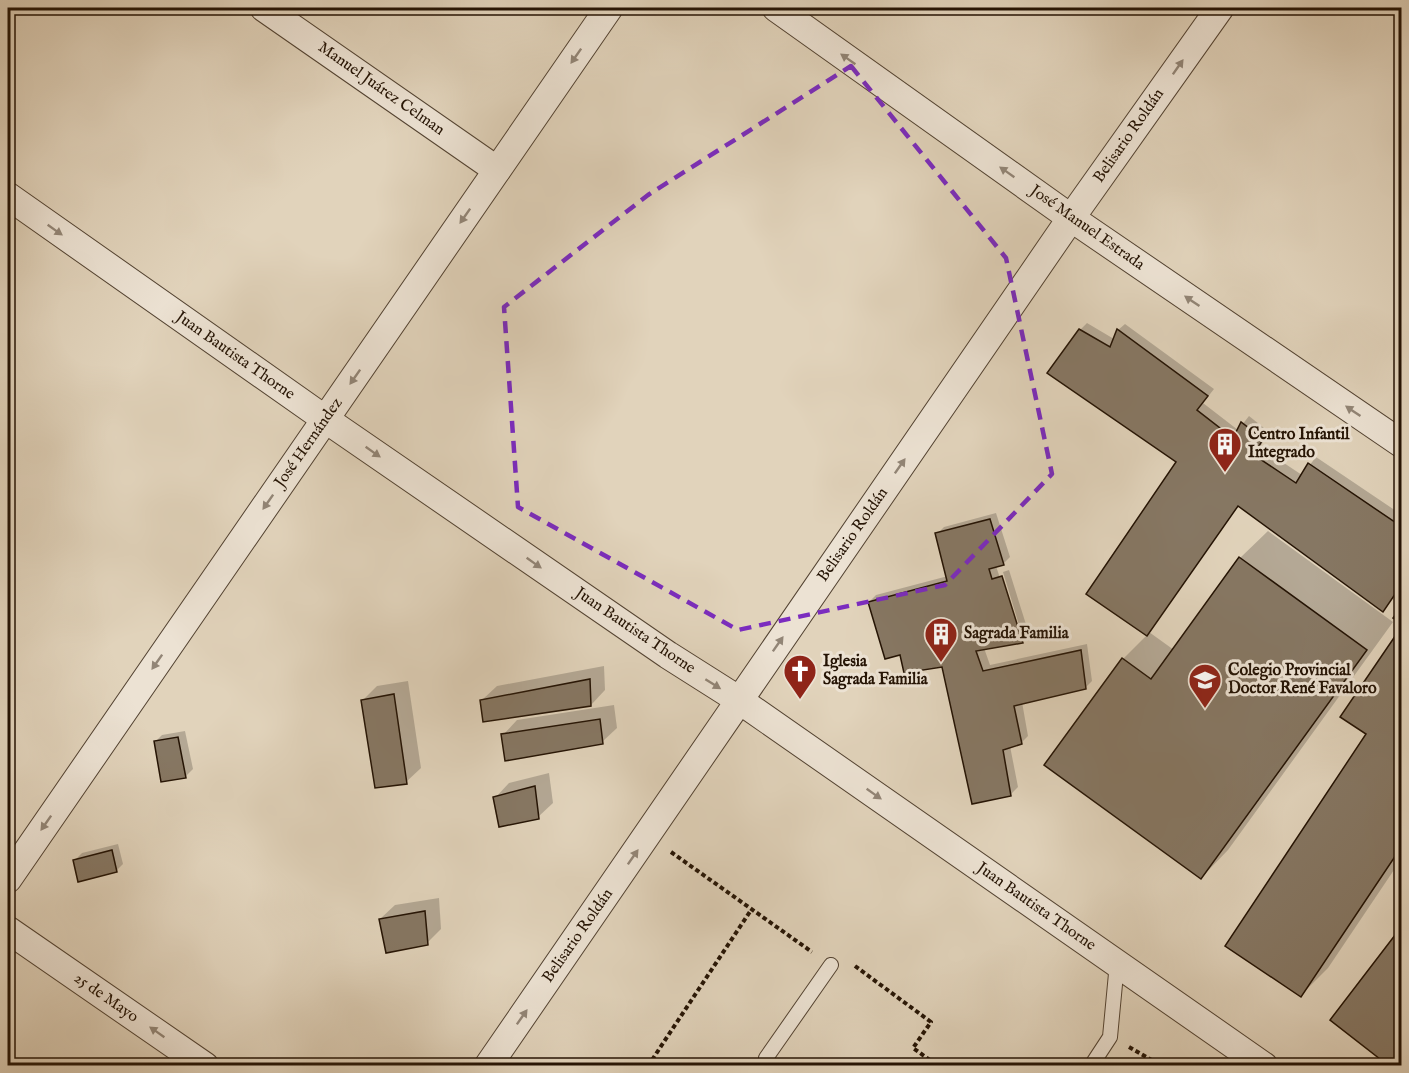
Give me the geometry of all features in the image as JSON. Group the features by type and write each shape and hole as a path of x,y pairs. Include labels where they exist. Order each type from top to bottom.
{"street":[{"name":"Manuel Juárez Celman","path":"264,8 497,170"},
{"name":"José Hernández","path":"8,879 609,8"},
{"name":"José Manuel Estrada","path":"776,8 1071,218 1401,444"},
{"name":"Belisario Roldán","path":"489,1065 1071,218 1220,8"},
{"name":"Juan Bautista Thorne","path":"8,196 325,419 668,655 739,700 1264,1065"},
{"name":"25 de Mayo","path":"8,930 205,1065"}],"lane":[{"path":"1091,1065 1110,1037 1117,963"},
{"path":"766,1058 831,965"}],"path":[{"path":"648,836 844,974 852,964 931,1022 913,1048 934,1063 933,1065"},
{"path":"648,1065 751,910"},
{"path":"1110,1037 1162,1065"}],"highlighted area":[{"path":"851,66 1006,258 1052,474 945,585 738,630 518,507 504,307 648,195"}],"building":[{"name":"Centro Infantil Integrado","path":"1079,329 1110,347 1117,329 1208,396 1197,410 1233,438 1241,422 1263,439 1254,455 1296,483 1308,463 1402,527 1402,584 1383,612 1238,506 1147,636 1086,594 1176,462 1047,373"},
{"name":"Sagrada Familia","path":"990,519 1004,565 989,569 992,579 1002,576 1023,643 976,651 983,671 1081,650 1086,689 1014,706 1022,744 1003,750 1011,796 972,804 942,667 904,673 900,655 885,659 868,602 947,581 935,533"},
{"name":"Colegio Provincial Doctor René Favaloro","path":"1239,557 1367,650 1201,879 1044,765 1122,658 1151,679"},
{"path":"1402,605 1402,624 1393,618"},
{"path":"1402,626 1402,846 1301,997 1225,946 1366,734 1340,717"},
{"path":"590,679 591,706 483,722 480,700"},
{"path":"394,694 407,784 375,788 361,700"},
{"path":"600,719 603,744 505,761 501,734"},
{"path":"178,737 186,778 161,782 154,741"},
{"path":"535,786 539,819 499,827 493,797"},
{"path":"112,850 117,872 78,882 73,860"},
{"path":"425,911 428,945 386,953 379,919"},
{"path":"1402,926 1402,1060 1397,1066 1389,1066 1330,1020"}],"place":[{"name":"Centro Infantil Integrado","path":"1225,473"},
{"name":"Sagrada Familia","path":"941,663"},
{"name":"Iglesia Sagrada Familia","path":"800,700"},
{"name":"Colegio Provincial Doctor René Favaloro","path":"1205,709"}]}
